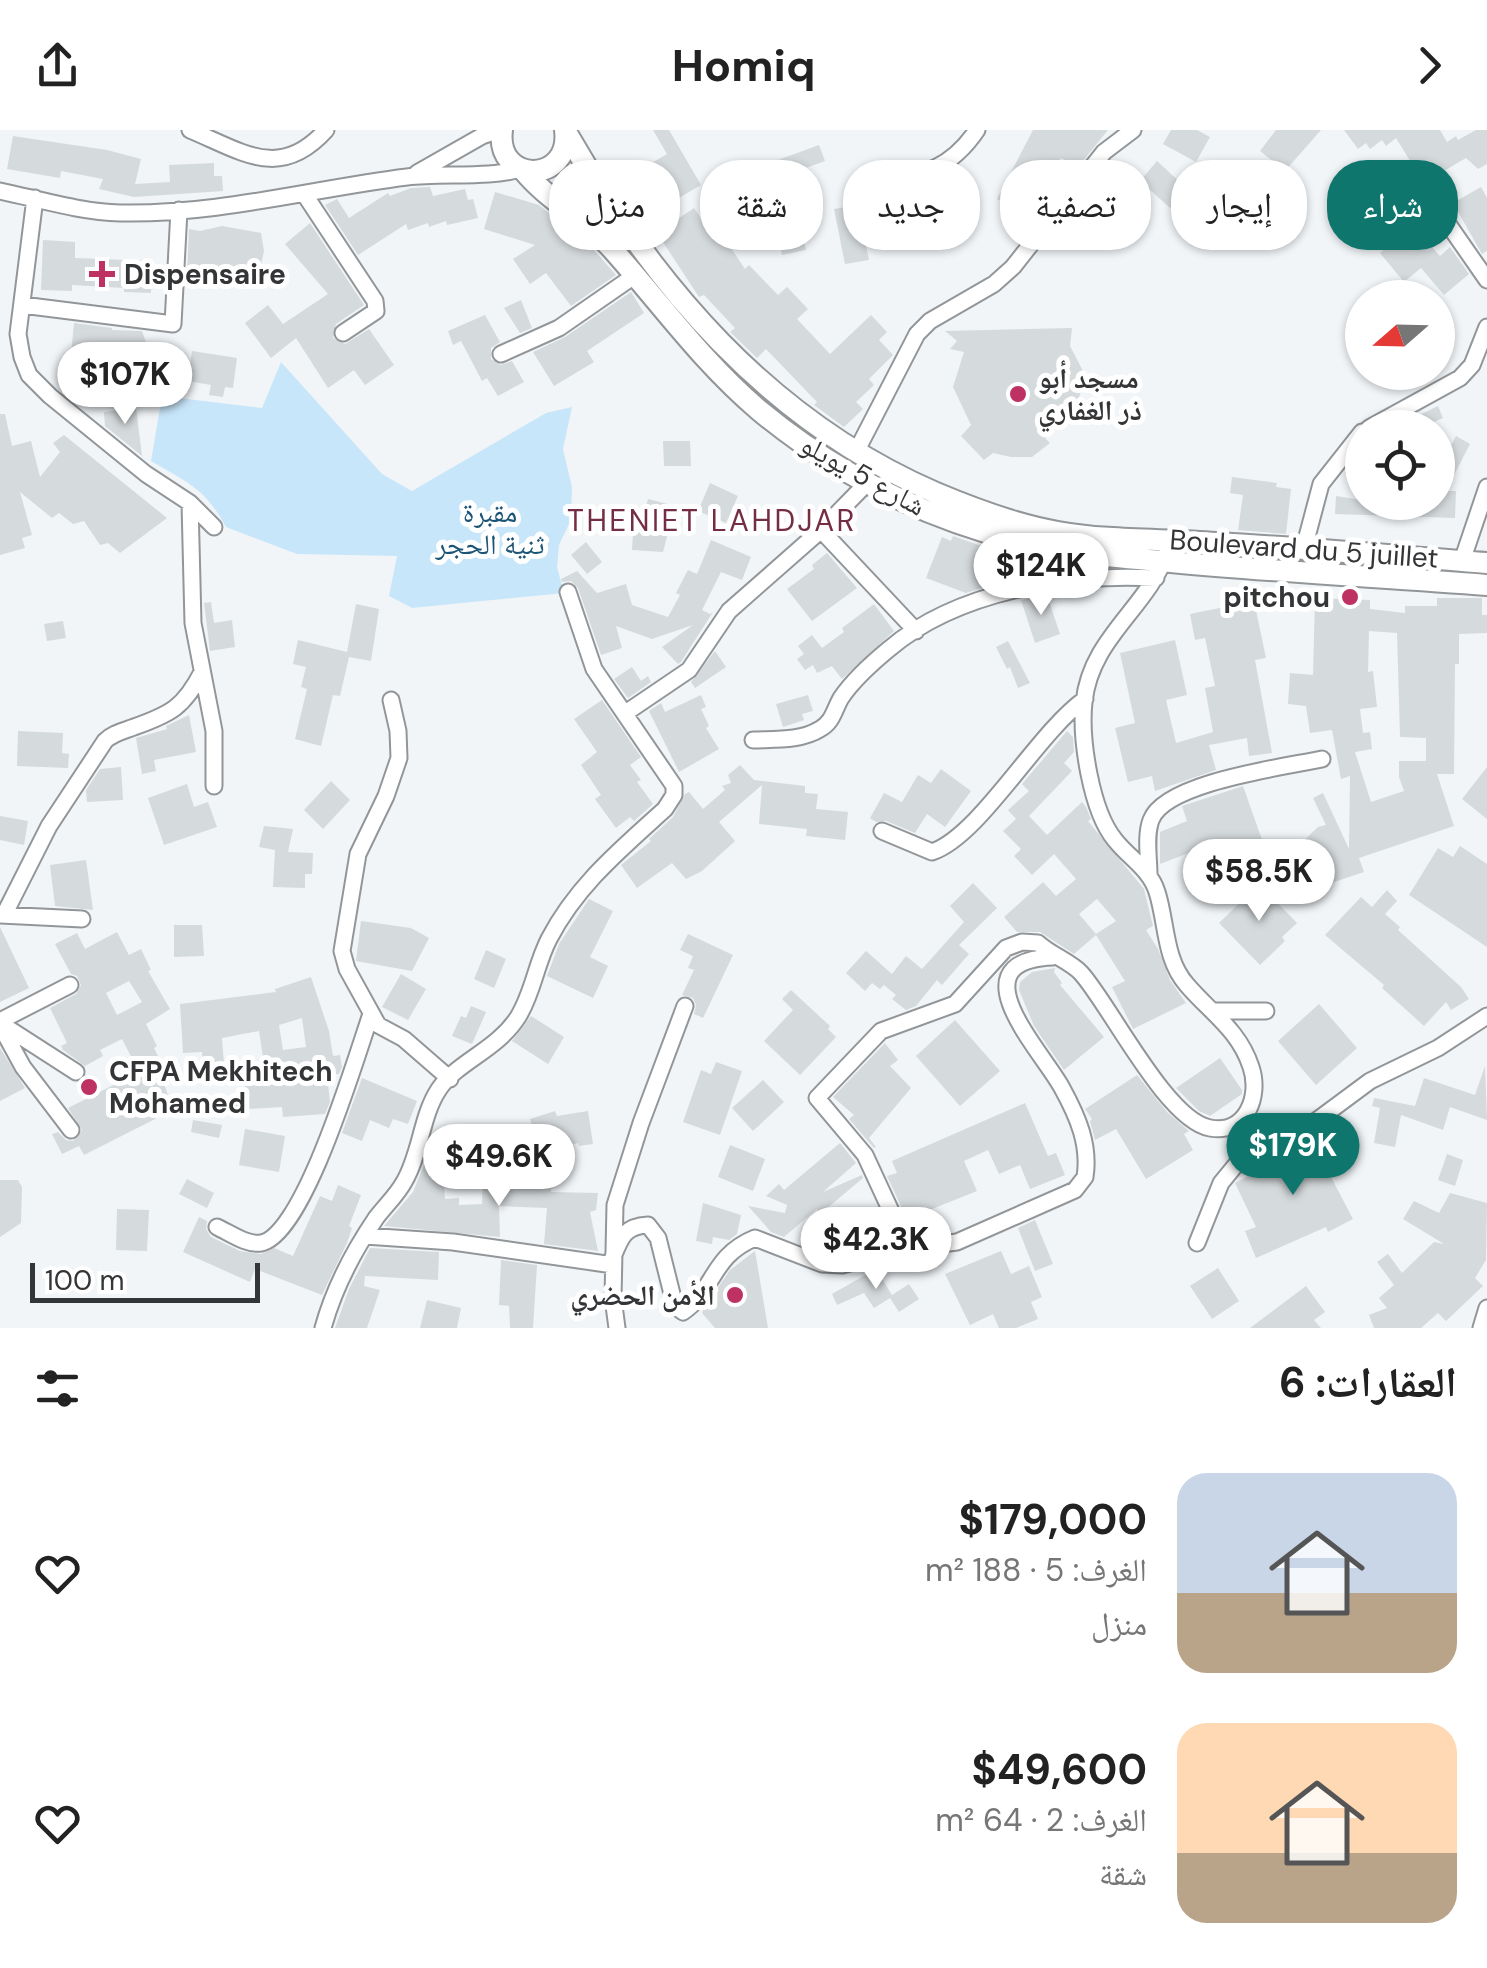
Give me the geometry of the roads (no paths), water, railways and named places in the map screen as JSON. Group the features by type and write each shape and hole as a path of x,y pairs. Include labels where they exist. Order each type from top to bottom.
{"main road":[{"path":"501,130 504,153 522,169 539,171 553,164 563,152 565,130"},
{"name":"Boulevard du 5 juillet","path":"565,130 619,219 706,329 782,401 856,452 920,486 1023,524 1059,532 1487,563"},
{"name":"شارع 5 يويلو","path":"522,169 538,187 597,233 672,324 730,385 796,438 868,483 944,518 1023,543 1160,570 1487,585"}],"street":[{"path":"190,130 262,160 282,160 300,153 326,130"},
{"path":"408,177 482,136 501,130"},
{"path":"951,160 962,153 976,130"},
{"path":"856,452 918,334 930,321 994,284 1013,268 1104,152 1134,130"},
{"path":"0,190 115,213 179,210 305,195 408,177 499,174 522,169"},
{"path":"305,195 375,301 376,311 343,333"},
{"path":"35,198 18,334 29,375 146,474 190,503 214,527"},
{"path":"22,305 172,324 179,210"},
{"path":"1458,239 1487,280"},
{"path":"501,354 559,328 634,276"},
{"path":"1402,410 1460,378 1472,365 1487,327"},
{"path":"1304,548 1321,484 1345,451"},
{"path":"626,712 689,670 729,611 868,483"},
{"path":"1462,561 1481,520 1487,488"},
{"path":"190,503 193,624 214,731 214,786"},
{"path":"821,530 916,631"},
{"path":"908,1248 864,1155 816,1098 881,1032 908,1018 955,1004 1006,948 1022,942 1038,943 1053,957 1080,971 1129,1048 1190,1118 1205,1128 1218,1129 1236,1124 1248,1112 1255,1092 1252,1068 1238,1038 1186,985 1176,968 1157,891 1149,874 1114,840 1102,817 1087,752 1084,699 1093,668 1109,636 1160,570 1171,540"},
{"path":"753,740 791,738 821,729 830,722 841,698 891,647 961,608 1022,586 1160,570"},
{"path":"323,1328 346,1267 403,1185 442,1085 496,1044 517,1019 548,942 571,902 590,877 666,809 674,795 674,786 594,669 568,592"},
{"path":"82,919 2,915 49,826 105,741 182,705 202,672"},
{"path":"882,831 932,852 945,848 990,803 1065,712 1084,699"},
{"path":"391,700 399,758 358,854 342,951 347,969 378,1025 404,1039 450,1079"},
{"path":"1149,874 1149,827 1160,806 1218,780 1322,759"},
{"path":"613,1261 622,1234 634,1225 648,1224 658,1238 675,1306 683,1312 697,1302 722,1259 755,1238 822,1264 842,1265 908,1248 937,1247 983,1232 1076,1190 1085,1177 1084,1136 1060,1085 1028,1042 1009,997 1009,976 1014,967 1023,960 1053,957"},
{"path":"0,1023 70,985"},
{"path":"618,1328 613,1298 615,1205 685,1006"},
{"path":"1215,1011 1266,1011"},
{"path":"217,1227 246,1241 260,1243 272,1238 292,1213 338,1115 370,1014"},
{"path":"1197,1244 1222,1183 1240,1161 1312,1124 1370,1081 1438,1048 1487,1016"},
{"path":"0,1023 76,1072"},
{"path":"0,1023 24,1067 71,1130"},
{"path":"365,1236 613,1261"},
{"path":"1481,1328 1487,1308"}],"place":[{"name":"Dispensaire","path":"102,274"},
{"name":"مسجد أبو ذر الغفاري","path":"1018,394"},
{"name":"pitchou","path":"1350,597"},
{"name":"CFPA Mekhitech Mohamed","path":"89,1087"},
{"name":"الأمن الحضري","path":"735,1295"}],"district":[{"name":"THENIET LAHDJAR","path":"712,520"}],"park label":[{"name":"مقبرة ثنية الحجر","path":"490,528"}]}
